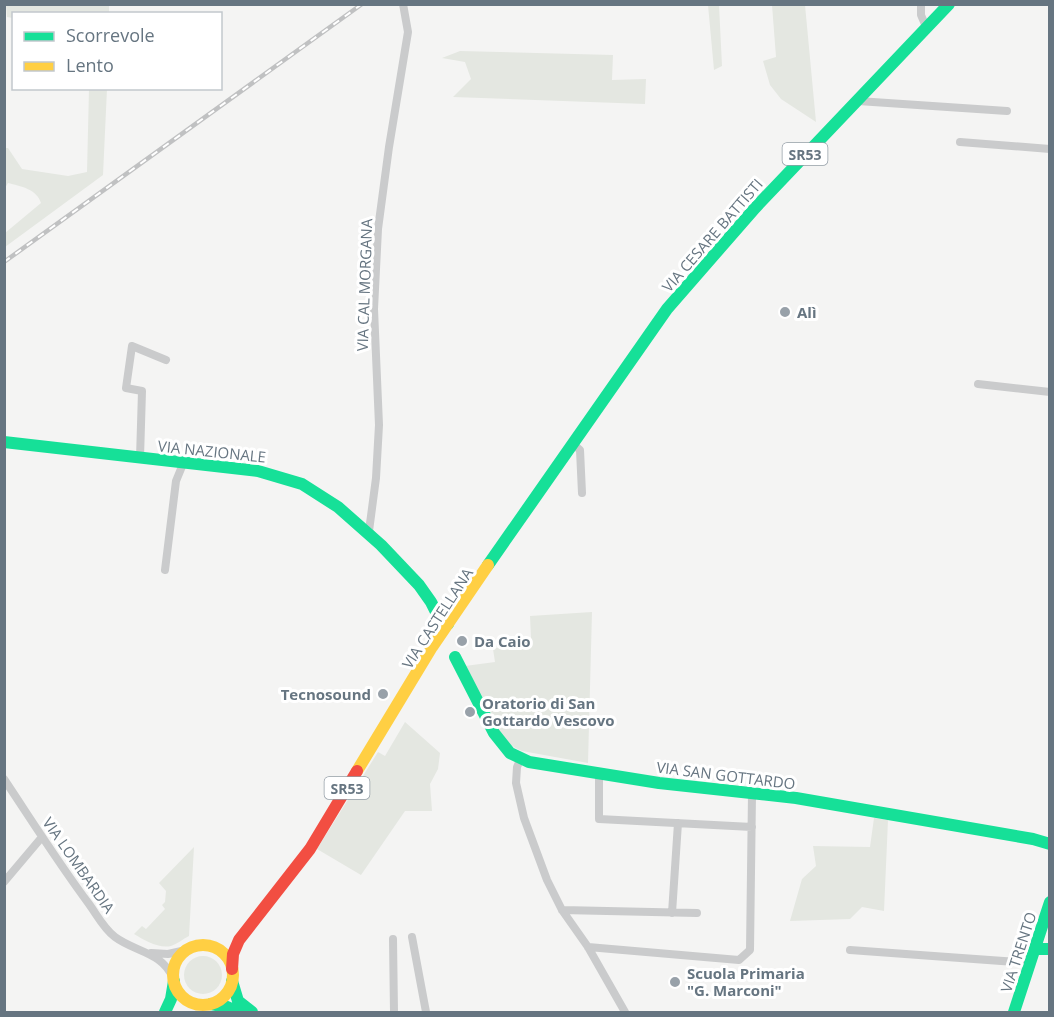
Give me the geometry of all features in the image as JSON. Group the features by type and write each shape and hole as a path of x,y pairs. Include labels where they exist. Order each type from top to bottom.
{"main road":[{"name":"VIA CESARE BATTISTI","path":"650,333 667,309 754,208 949,4"},
{"name":"VIA CASTELLANA","path":"232,975 234,949 314,842 432,647 650,333"},
{"name":"VIA NAZIONALE","path":"4,442 183,464 231,466 275,474 302,484 326,498 374,538 412,577 436,609 440,620 448,624"},
{"path":"432,647 436,609"},
{"name":"VIA SAN GOTTARDO","path":"455,657 494,734 510,753 537,764 598,774 816,801 1033,839 1050,844"},
{"name":"VIA TRENTO","path":"1014,1012 1050,902"},
{"name":"VIA CASTELLANA","path":"209,946 229,938 252,922"},
{"name":"SR53","path":"186,950 201,945 209,946"},
{"path":"209,946 222,952 232,975 238,1001 252,1012"},
{"path":"1035,949 1050,949"},
{"path":"165,1012 171,999 176,962 186,950"},
{"name":"SR53","path":"205,1004 226,993 232,975"},
{"path":"173,979 178,993 184,998 227,1007 238,1012"},
{"path":"171,1012 183,1006 205,1004"}],"street":[{"name":"VIA CAL MORGANA","path":"374,538 369,531 376,478 379,425 374,309 378,229 408,33 403,4"},
{"path":"921,4 921,15 927,29"},
{"path":"858,101 1007,111"},
{"path":"960,142 1050,149"},
{"path":"140,458 142,391 126,388 132,346 166,360"},
{"path":"978,384 1050,392"},
{"path":"572,443 580,450 582,493"},
{"path":"165,570 176,481 183,464"},
{"path":"521,758 517,767 516,783 524,818 547,880 561,910 588,947 625,1012"},
{"path":"598,774 599,819 752,827"},
{"name":"VIA LOMBARDIA","path":"4,779 75,886 111,933 161,961 173,979"},
{"path":"588,947 740,960 750,950 752,794"},
{"path":"672,913 678,823"},
{"path":"4,882 42,837"},
{"path":"561,910 697,913"},
{"path":"412,937 426,1012"},
{"path":"393,939 394,1012"},
{"name":"VIA LOMBARDIA","path":"144,951 162,954 186,950"},
{"path":"850,950 1030,963"}],"shaded area":[{"path":"6,5 109,5 109,12 12,12 12,18 7,17"},
{"path":"708,5 719,5 722,66 714,70"},
{"path":"772,5 805,5 816,122 781,99 770,85 763,61 776,57"},
{"path":"460,51 613,55 612,80 646,79 645,104 453,97 471,79 465,62 442,58"},
{"path":"89,90 107,90 103,175 5,247 5,233 41,203 36,194 28,189 8,183 5,188 5,148 8,148 22,169 68,176 87,172"},
{"path":"592,612 588,763 522,751 512,746 495,727 465,666 495,662 493,649 531,638 530,616"},
{"path":"405,722 440,753 438,769 430,784 432,811 405,811 361,875 317,849 378,752 385,756"},
{"path":"874,818 888,820 884,911 862,907 850,919 790,921 802,879 816,866 813,846 870,847"},
{"path":"194,847 189,936 166,947 134,934 142,926 146,929 165,909 162,905 165,902 166,891 159,883"},
{"path":"203,956 217,961 222,975 217,989 203,994 189,989 184,975 189,961"}],"railway":[{"path":"4,262 362,4"}],"traffic: fast":[{"path":"488,565 667,309 755,208 949,4"},
{"path":"4,442 258,471 302,484 338,507 381,545 419,585 440,620 448,624"},
{"path":"455,657 494,733 510,753 529,762 659,783 796,798 1033,839 1050,844"},
{"path":"1014,1012 1050,902"},
{"path":"1035,949 1050,949"},
{"path":"165,1012 171,999 174,981"},
{"path":"232,981 238,1001 252,1012"},
{"path":"211,1004 238,1012"}],"traffic: slow":[{"path":"357,771 432,647 488,565"},
{"path":"203,945 224,954 233,975 224,996 203,1005 182,996 173,975 182,954 203,945"}],"traffic: jam":[{"path":"232,969 233,954 239,940 310,849 357,771"}],"place":[{"name":"Alì","path":"785,312"},
{"name":"Da Caio","path":"462,641"},
{"name":"Tecnosound","path":"383,694"},
{"name":"Oratorio di San Gottardo Vescovo","path":"470,712"},
{"name":"Scuola Primaria \"G. Marconi\"","path":"675,982"}]}
